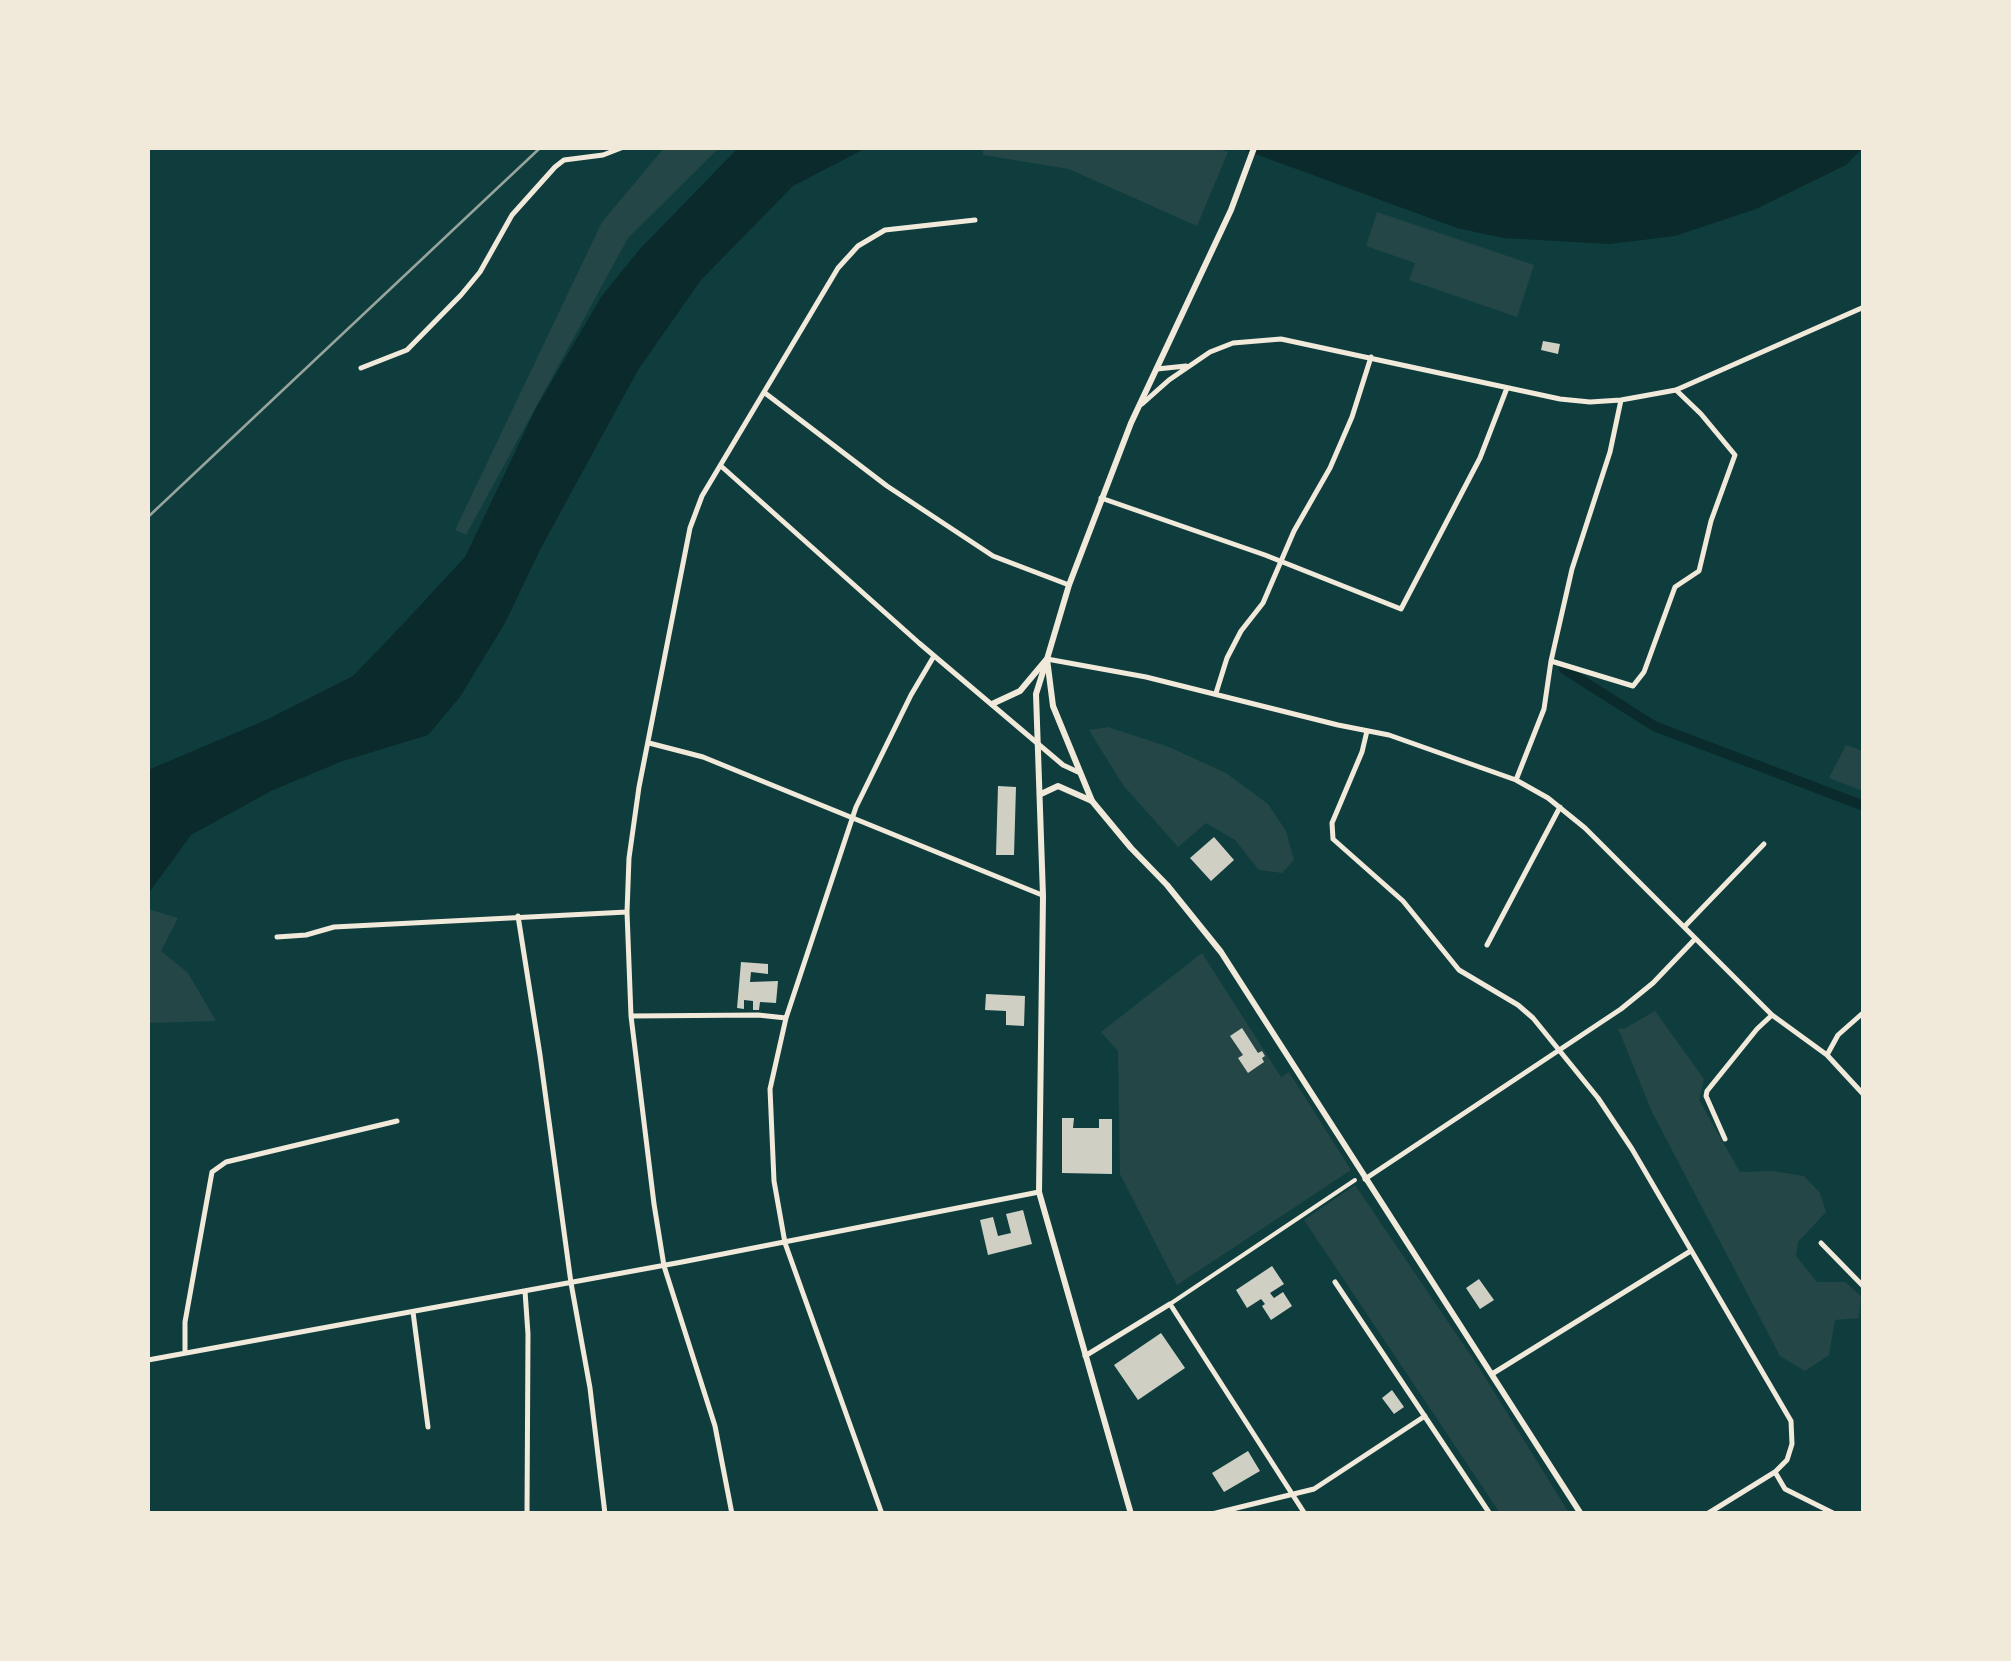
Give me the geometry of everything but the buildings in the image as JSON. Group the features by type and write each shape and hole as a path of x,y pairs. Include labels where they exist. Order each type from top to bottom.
{"main road":[{"path":"1131,1514 1039,1192 1043,896 1036,694 1101,498 1254,148"},
{"path":"992,704 1020,691 1046,660"},
{"path":"1046,660 1052,706 1092,801 1221,952 1581,1514"},
{"path":"1040,794 1058,786 1092,801"}],"street":[{"path":"360,368 407,350 462,295 480,272 512,215 555,166 564,160 604,155 620,148"},
{"path":"732,1514 715,1426 664,1266 631,1016 626,912 629,858 649,743 690,528 702,496 838,268 858,246 885,230 975,220"},
{"path":"1138,408 1188,365 1221,348 1254,340 1281,339 1508,388 1590,402 1620,400 1676,390 1864,307"},
{"path":"1216,694 1240,631 1263,602 1340,445 1371,358"},
{"path":"1155,369 1188,365"},
{"path":"1101,498 1401,608 1480,458 1508,388"},
{"path":"1551,660 1626,686 1639,682 1675,587 1694,576 1702,565 1710,521 1735,454 1676,390"},
{"path":"764,392 887,486 979,547 1069,585"},
{"path":"1516,780 1544,709 1572,569 1610,452 1620,400"},
{"path":"720,466 934,656 1064,765 1078,772"},
{"path":"882,1514 785,1243 774,1181 770,1089 786,1018 852,818 934,656"},
{"path":"1046,660 1146,677 1367,730 1463,759 1516,780 1586,828 1772,1016 1827,1055 1864,1095"},
{"path":"1367,730 1332,824 1333,838 1403,902 1459,970 1518,1006 1598,1098 1792,1421 1792,1444 1786,1460 1775,1472 1707,1514"},
{"path":"649,743 704,756 1043,896"},
{"path":"1487,945 1560,808"},
{"path":"1684,927 1764,844"},
{"path":"277,937 306,935 334,926 626,912"},
{"path":"518,916 590,1388 604,1514"},
{"path":"1365,1178 1560,1051 1653,983 1696,939"},
{"path":"1827,1055 1838,1035 1864,1012"},
{"path":"631,1016 786,1018"},
{"path":"1725,1139 1706,1096 1710,1086 1772,1016"},
{"path":"185,1353 184,1322 212,1172 226,1162 397,1121"},
{"path":"1085,1356 1355,1180"},
{"path":"148,1360 664,1266 1039,1192"},
{"path":"1821,1243 1864,1287"},
{"path":"1492,1374 1689,1251"},
{"path":"1335,1282 1490,1514"},
{"path":"525,1291 527,1514"},
{"path":"1170,1304 1305,1514"},
{"path":"413,1312 428,1426"},
{"path":"1212,1514 1314,1488 1425,1416"},
{"path":"1775,1472 1785,1489 1835,1514"}],"shaded area":[{"path":"664,148 719,148 628,238 466,535 455,530 602,222"},
{"path":"738,148 866,148 793,186 701,280 638,370 541,548 505,623 460,697 428,735 340,762 271,791 191,835 148,894 148,770 266,720 353,676 402,625 465,557 536,408 601,297 639,250"},
{"path":"983,148 1215,148 1228,152 1197,226 1069,169 983,155"},
{"path":"1239,148 1863,148 1846,165 1756,209 1675,236 1610,244 1503,238 1457,228"},
{"path":"1377,212 1534,265 1517,317 1409,280 1415,263 1366,246"},
{"path":"1108,727 1169,747 1226,773 1268,804 1286,831 1294,860 1282,873 1259,870 1235,840 1206,823 1178,847 1123,785 1089,730"},
{"path":"1846,745 1863,751 1863,791 1829,778"},
{"path":"148,909 178,918 161,951 188,973 216,1021 148,1023"},
{"path":"1202,953 1281,1077 1289,1072 1351,1170 1177,1285 1120,1174 1118,1051 1101,1032"},
{"path":"1655,1011 1704,1079 1699,1100 1740,1172 1804,1176 1820,1193 1826,1212 1798,1242 1796,1256 1817,1282 1845,1282 1861,1296 1859,1318 1835,1320 1829,1355 1805,1371 1780,1356 1652,1112 1618,1028 1624,1029"},
{"path":"1355,1185 1478,1366 1569,1513 1500,1513 1304,1220"}],"waterway":[{"path":"1564,669 1654,726 1864,806"}],"railway":[{"path":"148,517 540,148"}]}
